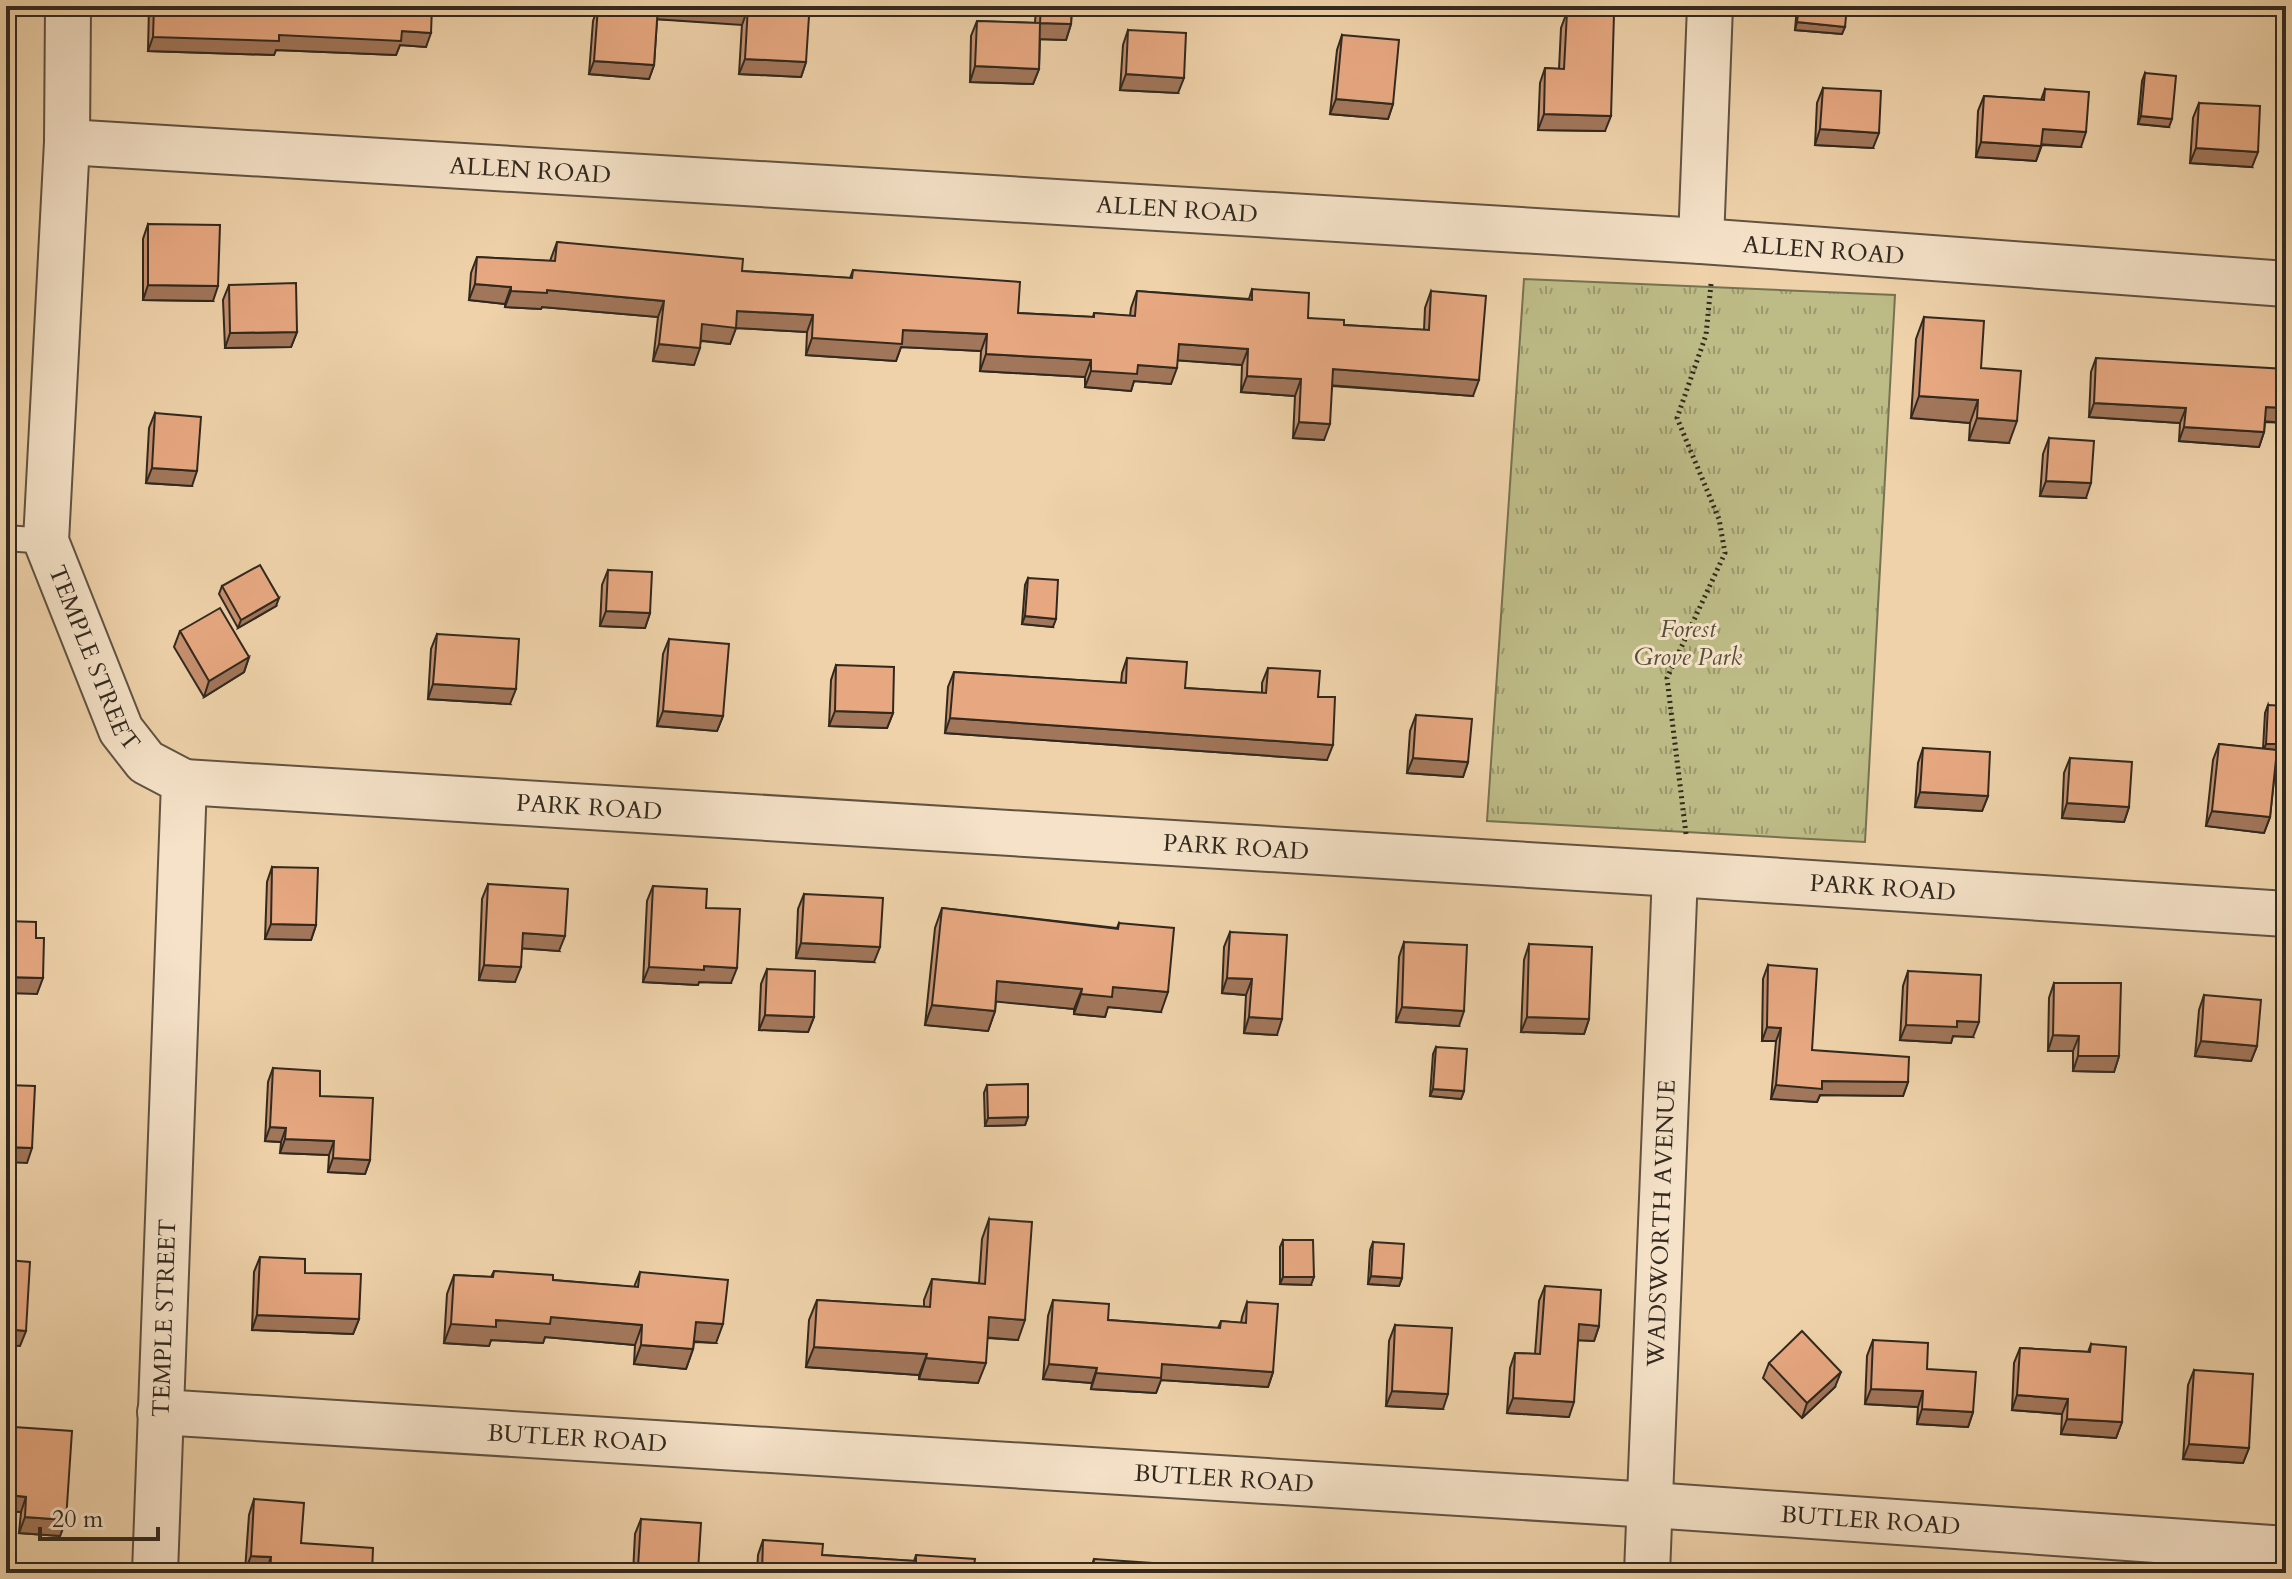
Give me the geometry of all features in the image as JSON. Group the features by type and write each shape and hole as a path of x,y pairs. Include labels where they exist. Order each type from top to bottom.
{"street":[{"name":"TEMPLE STREET","path":"68,6 67,142 26,540 121,730 146,762 184,782 155,1573"},
{"path":"1701,241 1710,6"},
{"name":"ALLEN ROAD","path":"67,142 1701,241 2286,284"},
{"name":"PARK ROAD","path":"184,782 2286,914"},
{"name":"WADSWORTH AVENUE","path":"1647,1573 1683,874"},
{"name":"BUTLER ROAD","path":"160,1412 1651,1505 2286,1549"}],"path":[{"path":"1683,874 1667,678 1725,553 1719,519 1677,418 1706,335 1712,287 1701,241"}],"green space":[{"name":"Forest Grove Park","path":"1524,279 1895,295 1865,842 1487,821"}],"building":[{"path":"154,6 432,6 431,33 402,31 401,41 279,35 279,41 153,37"},
{"path":"628,6 658,6 654,65 594,61 598,7 628,9"},
{"path":"673,6 747,6 747,11"},
{"path":"748,6 778,6 778,14 809,16 806,62 745,59"},
{"path":"1041,6 1072,6 1071,24 1040,23"},
{"path":"1799,6 1847,6 1845,27 1797,22"},
{"path":"1567,12 1614,14 1611,116 1544,114 1545,68 1564,69"},
{"path":"977,21 1040,23 1039,69 975,66"},
{"path":"1128,30 1186,33 1184,78 1126,74"},
{"path":"1342,35 1399,40 1393,104 1336,99"},
{"path":"2145,73 2176,76 2172,119 2141,116"},
{"path":"1823,88 1881,91 1879,133 1820,129"},
{"path":"2045,89 2089,92 2086,132 2043,129 2041,146 1981,142 1984,96 2044,100"},
{"path":"2199,103 2260,106 2258,152 2196,148"},
{"path":"148,224 220,225 218,286 148,285"},
{"path":"557,242 743,259 742,271 852,278 853,270 1020,282 1018,313 1135,316 1137,291 1252,300 1252,289 1309,293 1308,318 1344,320 1344,325 1429,330 1431,291 1486,296 1479,380 1333,369 1330,424 1299,422 1301,379 1247,376 1248,349 1179,344 1177,368 1138,365 1137,374 1091,371 1091,360 986,354 987,334 903,330 902,344 812,338 813,315 737,311 736,328 702,324 700,348 659,344 664,301 547,290 547,293 511,291 511,287 475,284 477,257 555,261"},
{"path":"296,283 297,332 230,333 229,285"},
{"path":"1924,317 1984,321 1981,368 2021,371 2017,421 1977,418 1978,400 1919,396"},
{"path":"2096,358 2286,369 2286,408 2266,407 2264,432 2184,427 2186,408 2094,403"},
{"path":"155,413 201,417 197,471 152,468"},
{"path":"2049,438 2094,441 2091,483 2046,481"},
{"path":"260,565 279,598 241,620 222,586"},
{"path":"608,570 652,572 650,613 606,611"},
{"path":"1028,578 1058,580 1056,619 1025,616"},
{"path":"220,608 249,657 209,681 180,631"},
{"path":"437,634 519,639 516,689 433,684"},
{"path":"669,639 729,644 723,716 663,711"},
{"path":"1127,658 1187,662 1185,688 1266,693 1268,668 1320,671 1318,697 1335,697 1333,745 950,718 954,672 1126,683"},
{"path":"836,665 894,667 893,713 835,711"},
{"path":"2268,705 2286,706 2286,744 2266,744"},
{"path":"1416,715 1472,719 1468,762 1413,758"},
{"path":"2219,744 2277,750 2270,817 2212,811"},
{"path":"1923,748 1990,752 1988,796 1920,792"},
{"path":"2070,758 2132,762 2129,807 2067,803"},
{"path":"272,867 318,868 316,925 271,924"},
{"path":"488,884 568,889 565,936 523,933 521,967 484,965"},
{"path":"653,886 707,889 706,908 740,909 737,968 649,967"},
{"path":"804,894 883,898 880,947 801,943"},
{"path":"942,908 1118,929 1119,923 1174,928 1168,992 1113,987 1112,997 1081,994 1082,989 997,981 995,1011 932,1005"},
{"path":"6,921 36,922 36,938 44,938 43,978 6,977"},
{"path":"1230,932 1287,935 1282,1019 1249,1017 1252,979 1227,978"},
{"path":"1404,942 1467,945 1464,1011 1402,1007"},
{"path":"1529,944 1592,947 1589,1019 1527,1017"},
{"path":"1768,965 1817,969 1812,1050 1909,1057 1908,1082 1822,1081 1822,1089 1776,1085 1781,1028 1767,1027"},
{"path":"767,969 815,971 814,1017 765,1015"},
{"path":"1908,971 1981,975 1979,1022 1957,1021 1957,1027 1906,1025"},
{"path":"2054,983 2121,983 2119,1056 2078,1056 2079,1036 2053,1035"},
{"path":"2204,995 2261,1000 2257,1046 2201,1041"},
{"path":"1436,1047 1467,1049 1464,1091 1433,1089"},
{"path":"273,1068 320,1071 320,1096 373,1098 370,1160 333,1158 334,1141 285,1139 286,1128 270,1127"},
{"path":"1028,1084 1028,1117 988,1118 987,1085"},
{"path":"6,1085 35,1086 32,1148 6,1147"},
{"path":"989,1219 1032,1222 1025,1320 989,1317 986,1363 926,1358 927,1354 814,1347 817,1300 930,1307 932,1279 985,1284"},
{"path":"1283,1240 1313,1240 1314,1277 1283,1277"},
{"path":"1373,1242 1404,1244 1402,1278 1371,1276"},
{"path":"260,1257 305,1259 305,1273 361,1274 359,1319 257,1315"},
{"path":"6,1260 30,1262 26,1331 6,1329"},
{"path":"494,1271 553,1275 553,1280 638,1287 640,1272 728,1280 723,1324 696,1322 693,1349 641,1345 642,1325 551,1317 550,1324 496,1320 496,1327 451,1324 454,1275 493,1277"},
{"path":"1545,1286 1601,1290 1599,1326 1579,1324 1574,1402 1513,1398 1515,1353 1540,1354"},
{"path":"1053,1300 1109,1304 1108,1320 1220,1328 1221,1321 1246,1323 1247,1302 1278,1304 1273,1372 1162,1364 1161,1378 1096,1373 1097,1368 1049,1364"},
{"path":"1395,1325 1452,1328 1448,1394 1392,1391"},
{"path":"1802,1331 1841,1372 1807,1403 1769,1363"},
{"path":"1873,1340 1928,1343 1927,1369 1976,1372 1973,1412 1922,1409 1923,1391 1871,1389"},
{"path":"2091,1344 2126,1347 2122,1422 2067,1419 2068,1399 2017,1395 2020,1348 2090,1352"},
{"path":"2194,1370 2253,1374 2249,1448 2189,1444"},
{"path":"14,1427 72,1431 66,1520 25,1517 26,1497 9,1495"},
{"path":"254,1499 304,1503 301,1543 373,1548 372,1573 270,1573 271,1557 251,1556"},
{"path":"641,1519 701,1523 698,1571 638,1567"},
{"path":"763,1540 823,1544 822,1555 916,1561 916,1555 975,1559 974,1565 1027,1568 1027,1573 762,1573"},
{"path":"1094,1559 1152,1563 1151,1573 1093,1573"},
{"path":"1382,1570 1443,1573 1382,1573"}]}
